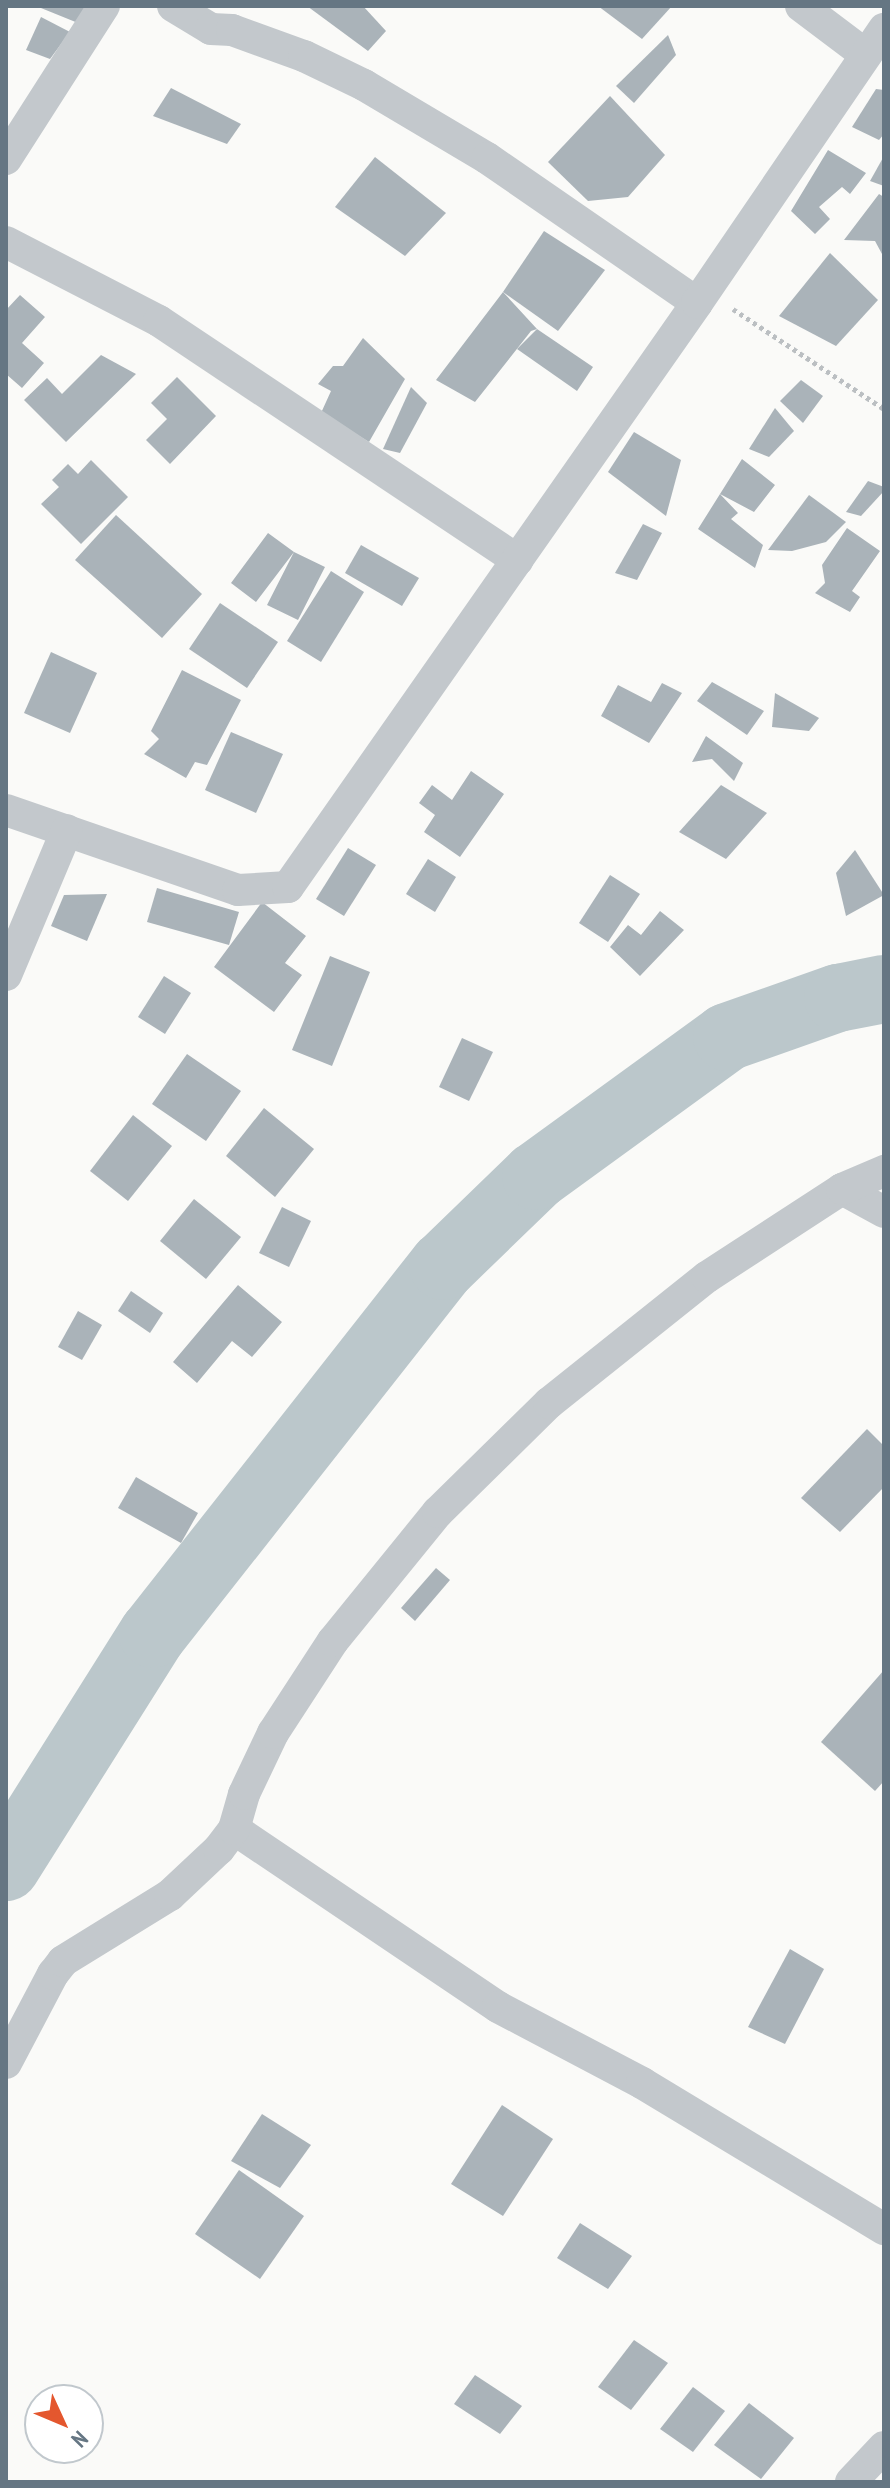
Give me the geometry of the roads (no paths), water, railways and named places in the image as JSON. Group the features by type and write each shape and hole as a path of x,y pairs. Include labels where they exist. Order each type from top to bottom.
{"street":[{"path":"6,159 104,6"},
{"path":"173,6 211,29 232,30 304,56 364,85 487,158 702,297"},
{"path":"801,6 866,55"},
{"path":"6,810 238,890 288,887 702,297 884,29"},
{"path":"6,242 159,321 518,560"},
{"path":"6,975 67,830"},
{"path":"6,2063 63,1961 170,1895 219,1849 234,1829 244,1794 273,1733 333,1641 438,1512 549,1403 707,1277 842,1189 884,1171"},
{"path":"842,1189 884,1212"},
{"path":"234,1829 498,2007 642,2083 884,2229"},
{"path":"851,2482 884,2447"}],"waterway":[{"path":"6,1867 153,1634 443,1266 536,1176 727,1037 838,998 884,989"}]}
